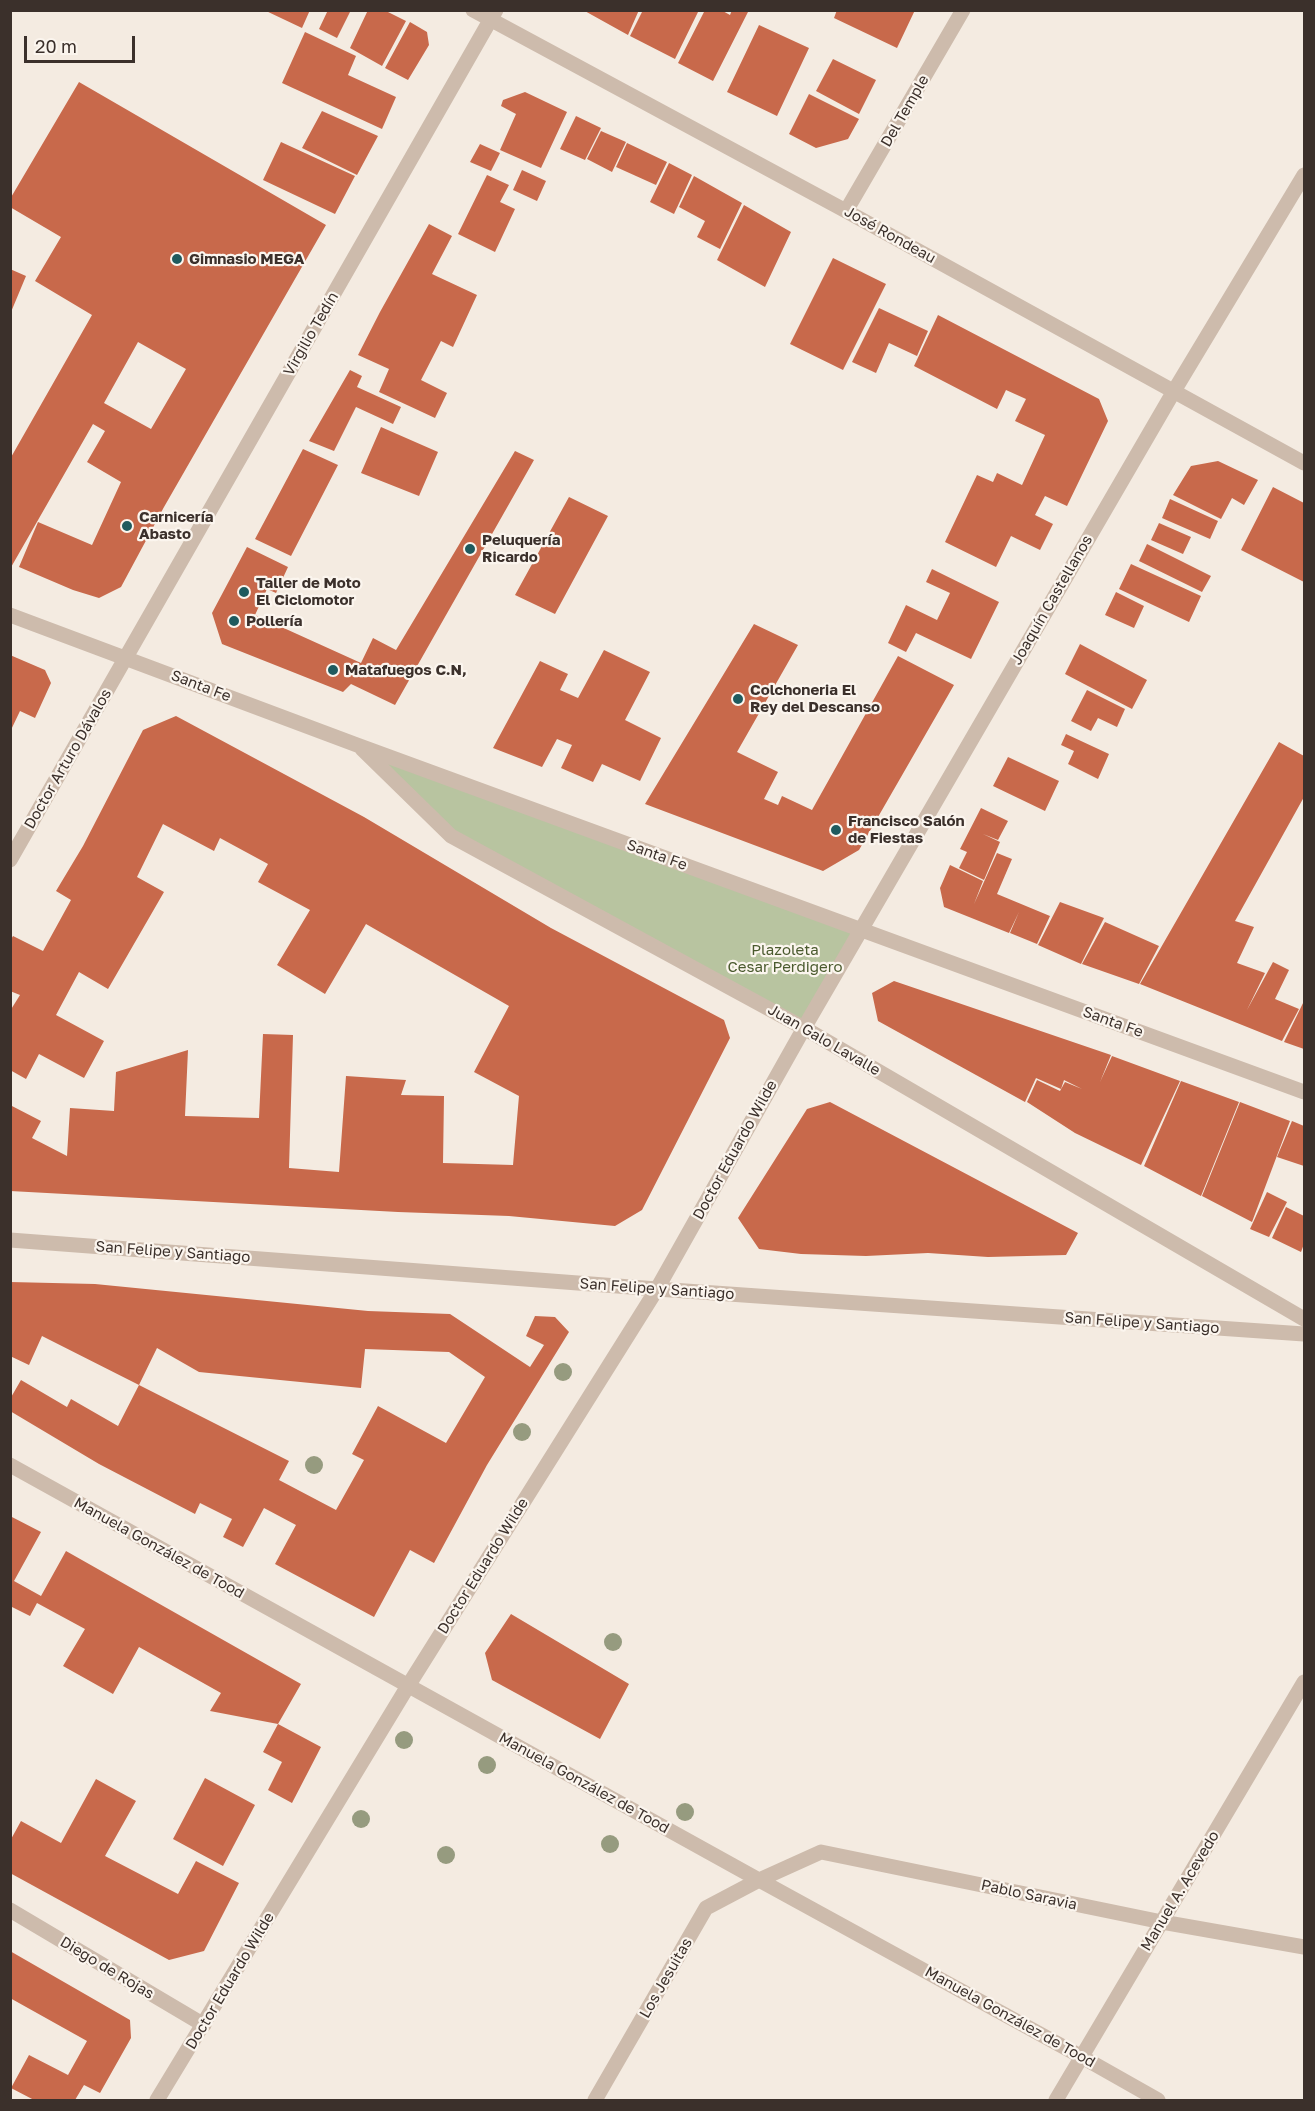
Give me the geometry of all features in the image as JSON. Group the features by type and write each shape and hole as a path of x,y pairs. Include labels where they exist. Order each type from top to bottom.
{"street":[{"name":"José Rondeau","path":"473,10 493,15 1305,463"},
{"name":"Del Temple","path":"846,211 963,10"},
{"name":"Virgilio Tedín","path":"126,658 493,15"},
{"name":"Joaquín Castellanos","path":"804,1028 1174,391 1305,175"},
{"name":"Santa Fe","path":"10,615 357,745 1305,1092"},
{"name":"Doctor Arturo Dávalos","path":"10,860 126,658"},
{"name":"Juan Galo Lavalle","path":"357,745 451,836 804,1028 1305,1319"},
{"name":"Doctor Eduardo Wilde","path":"157,2100 408,1686 657,1289 804,1028"},
{"name":"San Felipe y Santiago","path":"10,1240 657,1289 1305,1334"},
{"name":"Manuela González de Tood","path":"10,1465 1158,2100"},
{"name":"Manuel A. Acevedo","path":"1056,2100 1305,1682"},
{"name":"Pablo Saravia","path":"759,1880 821,1852 1162,1922 1305,1947"},
{"name":"Los Jesuitas","path":"595,2100 706,1908 759,1880"},
{"name":"Diego de Rojas","path":"10,1910 204,2025"}],"green space":[{"name":"Plazoleta Cesar Perdigero","path":"369,755 856,934 802,1022 455,834"}],"building":[{"path":"264,10 310,10 302,28"},
{"path":"328,10 351,10 337,38 319,29"},
{"path":"368,10 384,10 406,21 382,66 350,48"},
{"path":"583,10 639,10 628,35"},
{"path":"643,10 699,10 675,59 630,36"},
{"path":"705,10 721,10 730,15 732,10 749,10 713,81 678,63"},
{"path":"837,10 915,10 897,48 834,18"},
{"path":"410,22 427,32 429,45 408,80 385,68"},
{"path":"759,25 809,48 777,116 727,92"},
{"path":"305,32 356,56 348,75 396,97 382,129 282,83"},
{"path":"833,59 876,80 859,114 816,91"},
{"name":"Gimnasio MEGA","path":"79,82 326,225 164,507 121,587 99,598 73,590 19,567 38,522 92,545 121,482 87,462 105,431 93,424 10,569 10,459 92,315 35,281 61,237 10,207 10,199","holes":["138,342 186,369 151,429 104,403"]},
{"path":"525,92 567,112 541,168 500,150 516,114 501,106 503,100"},
{"path":"809,94 859,119 848,139 816,148 789,134"},
{"path":"322,111 378,136 357,175 302,148"},
{"path":"576,116 601,128 585,160 560,149"},
{"path":"601,131 626,142 612,172 587,159"},
{"path":"281,142 355,176 335,214 263,180"},
{"path":"627,143 667,162 656,185 616,167"},
{"path":"480,144 500,153 491,171 470,162"},
{"path":"669,163 692,175 674,214 650,202"},
{"path":"522,170 546,181 537,201 513,190"},
{"path":"487,175 509,185 500,202 515,209 495,252 458,234"},
{"path":"694,176 742,203 720,249 697,237 705,221 679,207"},
{"path":"744,205 791,232 765,287 717,260"},
{"path":"429,224 452,236 432,274 477,295 453,347 441,341 421,380 447,393 435,418 379,392 389,369 358,355"},
{"path":"833,258 886,284 843,370 790,344"},
{"path":"10,269 26,276 11,312 10,312"},
{"path":"879,308 928,331 917,356 889,343 876,373 852,362"},
{"path":"938,315 1099,399 1108,421 1067,506 1045,496 1035,515 1053,524 1040,550 1011,536 996,567 945,542 977,475 993,482 997,473 1022,485 1045,435 1015,421 1026,399 1006,390 997,409 914,366"},
{"path":"350,370 362,376 357,387 401,407 393,424 356,407 334,451 309,441"},
{"path":"381,427 438,452 419,496 361,473"},
{"path":"303,449 338,465 291,556 255,539"},
{"path":"515,451 534,460 395,705 351,684 343,692 222,644 212,613 247,547 288,567 276,593 267,589 255,615 361,663 373,638 396,650"},
{"path":"1218,461 1258,480 1244,505 1232,498 1221,519 1173,495 1191,466"},
{"path":"1273,487 1304,503 1304,582 1241,550"},
{"path":"569,497 608,516 555,614 515,595"},
{"path":"1170,499 1218,521 1210,539 1162,518"},
{"path":"1159,523 1191,537 1183,554 1151,540"},
{"path":"1147,544 1211,576 1202,592 1139,561"},
{"path":"1131,564 1201,596 1189,622 1119,589"},
{"path":"932,569 999,602 971,659 916,633 906,652 888,643 906,605 937,620 950,593 926,582"},
{"path":"1116,592 1144,606 1134,628 1105,615"},
{"path":"754,624 798,645 737,752 778,772 764,799 778,805 782,796 812,810 898,656 954,685 859,850 823,871 645,804"},
{"path":"1080,644 1147,680 1132,709 1065,674"},
{"path":"604,650 650,672 625,720 661,738 640,781 602,764 593,782 561,768 572,745 557,739 542,767 493,748 540,661 568,674 560,690 578,698"},
{"path":"10,655 45,670 51,683 35,718 20,711 10,732"},
{"path":"1087,690 1125,709 1117,727 1098,718 1091,731 1071,721"},
{"path":"176,716 364,817 551,928 724,1020 730,1038 642,1210 615,1226 509,1216 10,1191 10,1105 41,1121 32,1138 67,1156 70,1108 114,1111 116,1072 188,1050 185,1116 259,1118 263,1034 293,1035 289,1168 339,1172 346,1076 406,1080 401,1095 444,1096 443,1163 513,1165 519,1096 474,1072 509,1006 366,924 325,994 277,965 310,910 258,882 268,864 220,838 214,851 163,824 137,877 164,892 108,989 79,972 56,1015 104,1041 84,1078 39,1054 26,1079 10,1070 10,1011 20,995 10,991 10,941 13,936 43,951 71,900 56,891 83,846 143,730"},
{"path":"1066,734 1109,754 1098,779 1068,764 1074,751 1061,745"},
{"path":"1279,742 1304,756 1304,797 1235,921 1254,927 1237,963 1265,973 1247,1010 1273,962 1289,970 1275,999 1299,1009 1282,1041 1140,984"},
{"path":"1008,757 1059,781 1045,811 993,786"},
{"path":"981,808 1008,821 998,840 983,834 1000,842 984,880 959,868 967,852 960,849"},
{"path":"997,853 1012,859 997,894 1050,916 1037,944 1010,933 1019,912 1009,933 944,907 940,888 950,865 983,881 974,904"},
{"path":"1060,902 1104,918 1081,964 1038,945"},
{"path":"1105,922 1159,946 1139,984 1082,964"},
{"path":"894,981 1111,1055 1100,1082 1112,1056 1180,1081 1141,1165 1075,1133 1027,1102 1037,1080 1060,1091 1065,1082 1082,1089 1064,1080 1061,1089 1036,1078 1025,1102 878,1021 872,993"},
{"path":"1304,1001 1304,1049 1284,1042"},
{"path":"1181,1081 1239,1102 1201,1196 1144,1166"},
{"path":"830,1102 1078,1233 1066,1255 988,1257 928,1253 866,1256 801,1254 759,1249 738,1218 807,1109"},
{"path":"1240,1102 1290,1121 1252,1222 1202,1196"},
{"path":"1292,1121 1304,1126 1304,1166 1277,1157"},
{"path":"1267,1192 1287,1202 1269,1237 1250,1229"},
{"path":"1286,1207 1304,1216 1304,1244 1301,1252 1272,1238"},
{"path":"10,1282 95,1284 368,1311 450,1314 530,1367 544,1345 526,1336 535,1316 555,1317 569,1332 487,1465 434,1563 410,1550 374,1617 275,1564 296,1525 264,1508 243,1547 223,1537 232,1519 200,1503 195,1514 99,1464 10,1411 10,1399 21,1380 67,1407 71,1399 118,1426 139,1385 42,1336 29,1365 10,1356","holes":["157,1348 199,1372 361,1388 365,1349 449,1352 485,1377 446,1443 378,1406 352,1454 364,1460 336,1510 279,1480 289,1461 139,1385"]},
{"path":"10,1516 41,1532 14,1581 41,1596 66,1551 301,1684 278,1724 210,1711 221,1693 139,1647 113,1694 63,1666 85,1629 37,1603 30,1616 10,1606"},
{"path":"511,1614 629,1684 600,1739 492,1680 485,1653"},
{"path":"278,1724 321,1747 292,1803 268,1790 282,1762 263,1752"},
{"path":"205,1778 255,1805 223,1866 173,1839"},
{"path":"96,1779 136,1801 105,1856 178,1894 196,1861 239,1883 204,1951 169,1960 10,1873 10,1841 21,1821 61,1843"},
{"path":"10,1951 130,2020 131,2038 100,2093 84,2085 75,2100 34,2100 11,2088 29,2055 68,2075 87,2041 10,1998"}],"place":[{"name":"Gimnasio MEGA","path":"177,259"},
{"name":"Carnicería Abasto","path":"127,526"},
{"name":"Peluquería Ricardo","path":"470,549"},
{"name":"Taller de Moto El Ciclomotor","path":"244,592"},
{"name":"Pollería","path":"234,621"},
{"name":"Matafuegos C.N,","path":"333,670"},
{"name":"Colchoneria El Rey del Descanso","path":"738,699"},
{"name":"Francisco Salón de Fiestas","path":"836,830"}]}
